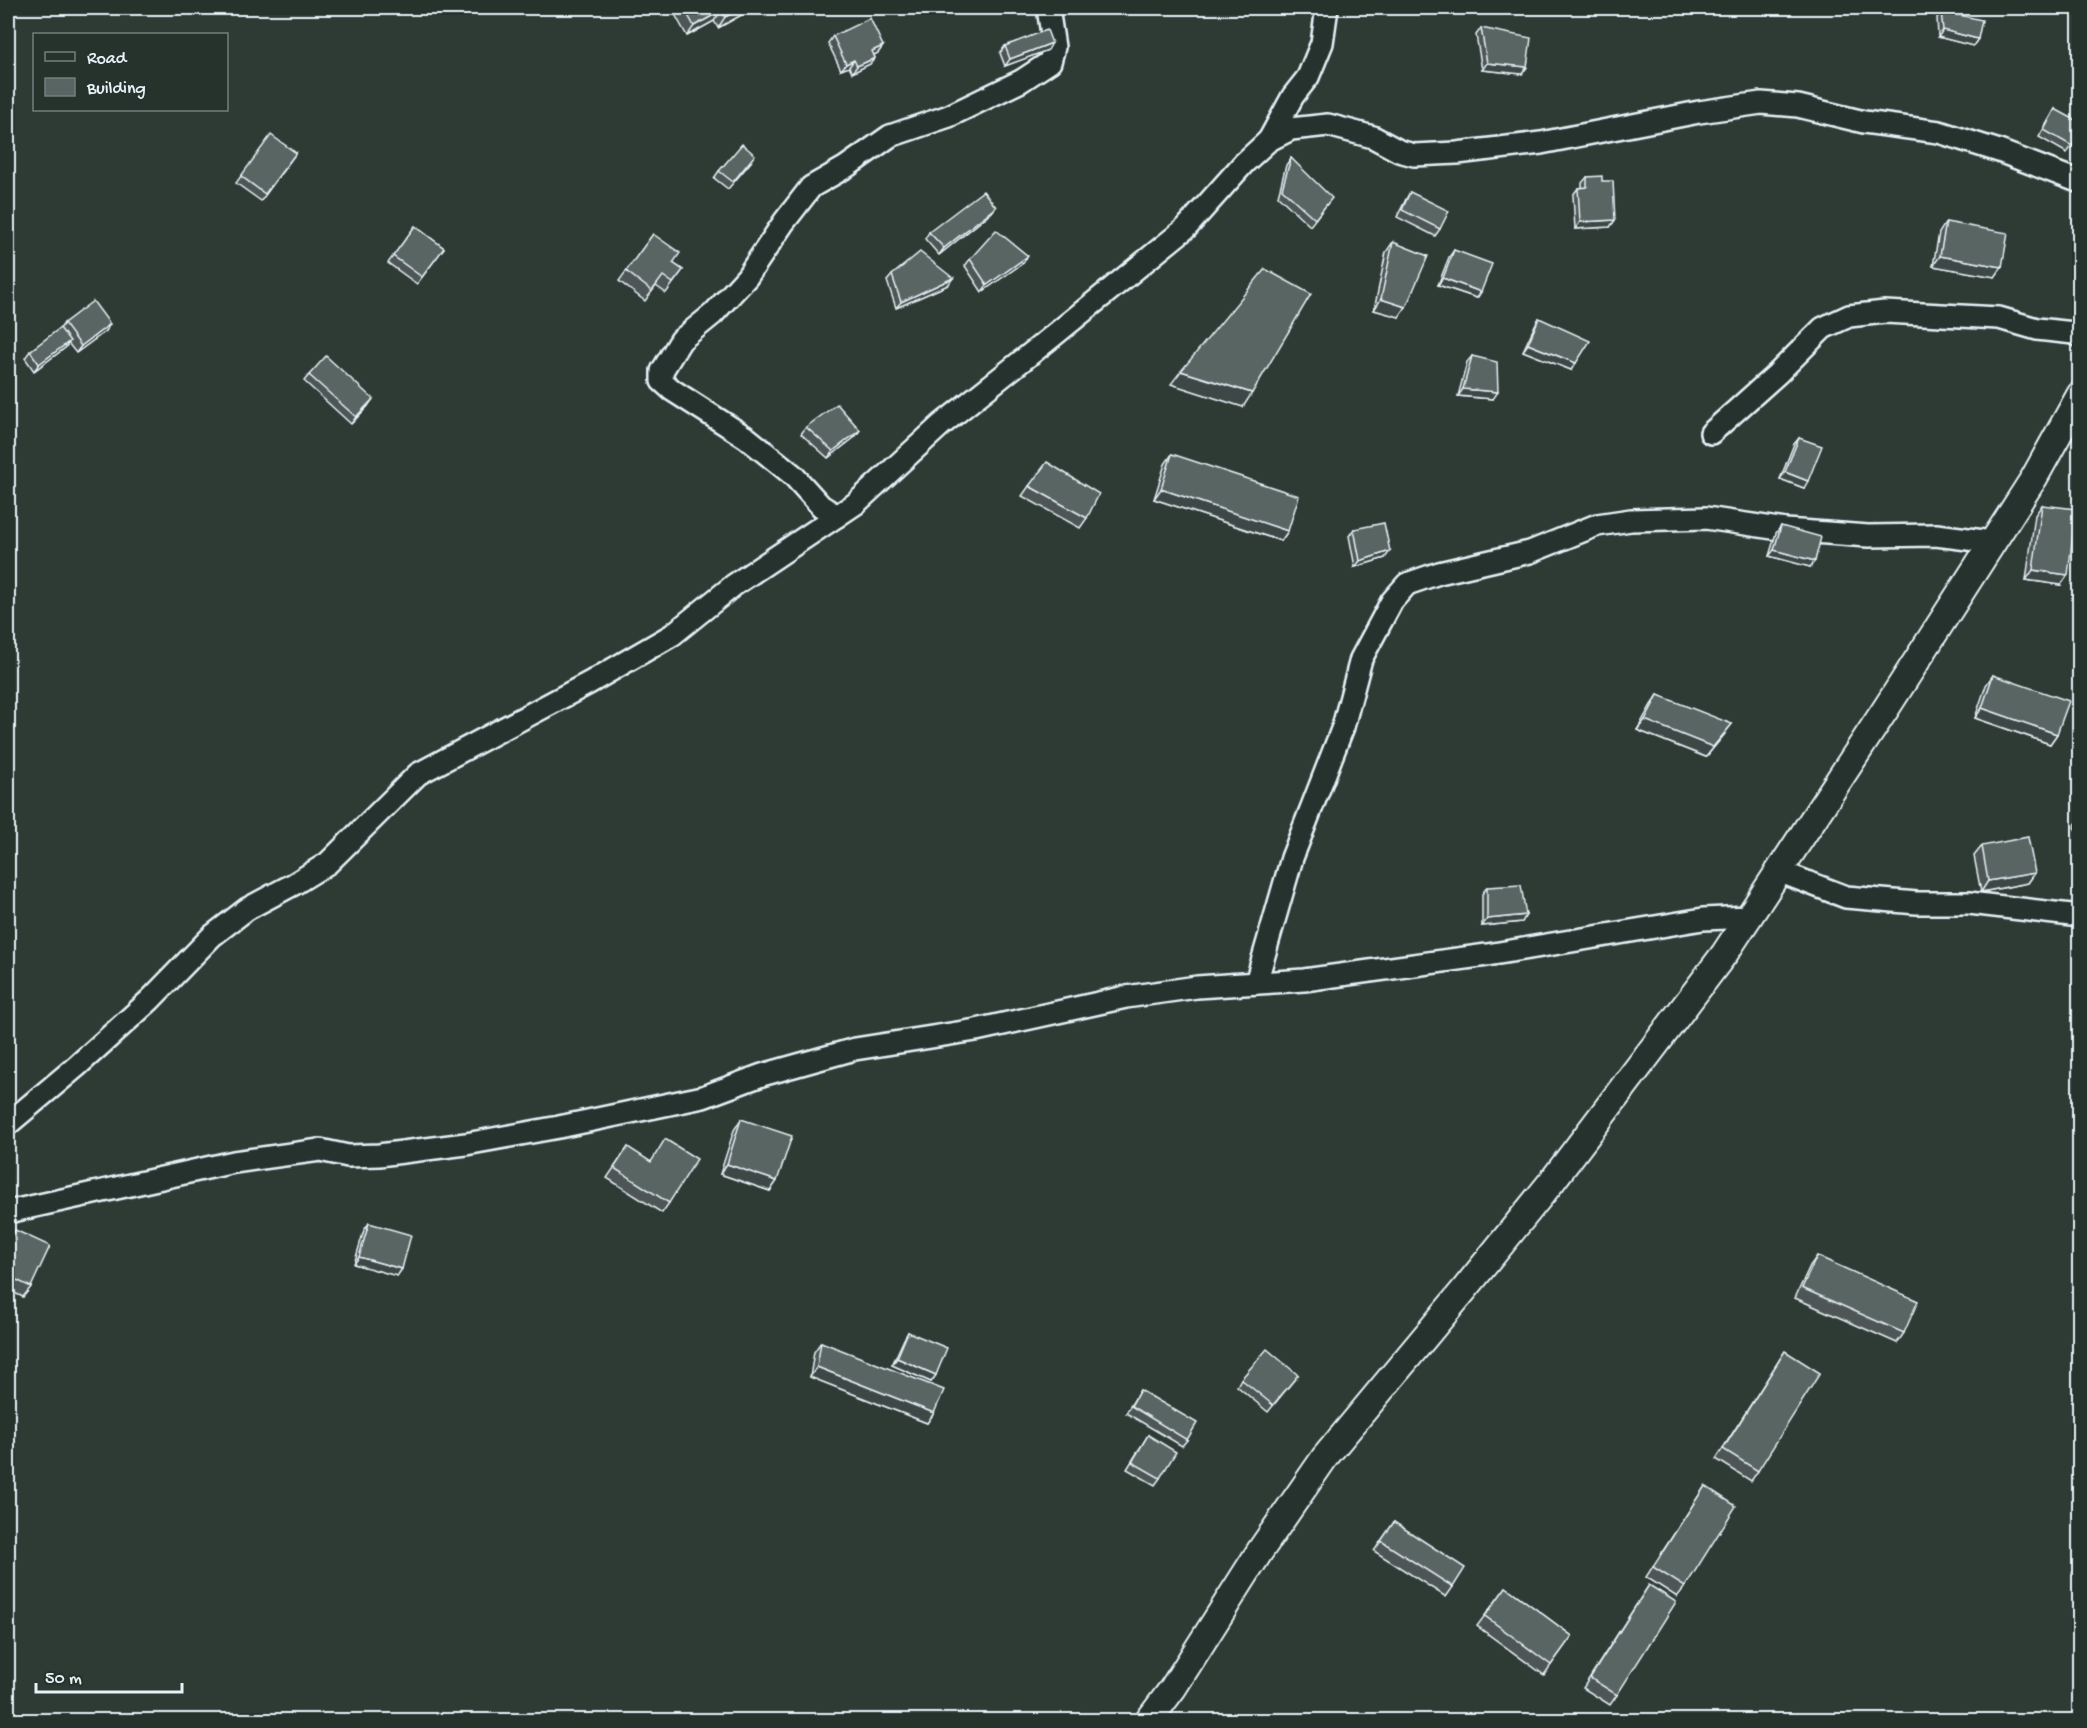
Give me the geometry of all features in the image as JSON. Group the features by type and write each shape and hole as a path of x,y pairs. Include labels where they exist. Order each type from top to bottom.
{"street":[{"path":"837,516 821,506 793,475 747,438 672,390 662,381 662,371 681,340 713,314 747,277 811,187 846,167 890,136 949,116 1021,81 1050,62 1054,47 1048,8"},
{"path":"1269,140 1293,96 1308,76 1319,52 1326,8"},
{"path":"8,1124 150,1000 212,936 247,909 294,884 328,862 418,774 589,683 672,635 734,585 855,504 940,425 1186,228 1244,163 1269,140 1292,129 1328,125 1373,137 1399,151 1414,155 1480,152 1761,103 1798,106 1864,122 1939,132 1999,151 2079,182"},
{"path":"1711,433 1777,374 1823,328 1849,316 1885,312 1999,318 2037,329 2074,333 2079,336"},
{"path":"1149,1720 1173,1688 1260,1551 1325,1457 1553,1180 1725,953 2034,478 2079,395"},
{"path":"1256,983 1292,858 1343,727 1361,659 1392,601 1407,584 1439,573 1530,552 1597,525 1632,519 1706,518 1786,530 1868,536 1936,535 1992,542"},
{"path":"1778,871 1846,897 1917,903 1970,903 2079,916"},
{"path":"8,1212 234,1162 320,1150 348,1156 379,1155 478,1142 703,1097 762,1075 855,1049 976,1030 1126,998 1197,987 1304,980 1475,956 1703,919 1749,917"}],"building":[{"path":"684,8 743,8 725,17 721,11 694,26"},
{"path":"1941,11 1982,20 1978,39 1943,30"},
{"path":"870,18 883,46 872,51 875,58 857,66 854,60 846,64 833,36"},
{"path":"1481,28 1531,38 1527,67 1487,63"},
{"path":"1047,30 1052,43 1010,59 1005,46"},
{"path":"2055,109 2079,122 2079,133 2072,146 2044,130"},
{"path":"271,135 296,153 265,194 241,176"},
{"path":"742,144 755,155 733,182 719,171"},
{"path":"1291,158 1332,198 1315,219 1282,189"},
{"path":"1602,176 1602,181 1613,181 1615,220 1580,222 1578,188 1587,187 1587,177"},
{"path":"983,191 996,207 944,248 929,232"},
{"path":"1410,192 1449,211 1440,229 1402,210"},
{"path":"1946,222 2008,233 2002,267 1940,256"},
{"path":"415,226 444,248 422,277 393,256"},
{"path":"996,230 1028,256 987,285 970,259"},
{"path":"653,234 680,253 673,263 683,270 673,283 663,276 652,291 626,271"},
{"path":"1393,242 1428,256 1406,307 1381,299"},
{"path":"1454,250 1492,264 1481,292 1443,278"},
{"path":"920,252 953,278 901,302 892,275"},
{"path":"1265,269 1311,294 1252,393 1181,371"},
{"path":"93,301 110,324 81,346 64,323"},
{"path":"1539,318 1590,341 1576,363 1528,344"},
{"path":"60,328 70,341 39,364 30,351"},
{"path":"326,356 373,399 356,417 309,375"},
{"path":"1472,356 1497,362 1498,392 1463,389"},
{"path":"837,404 860,430 833,451 806,427"},
{"path":"1799,438 1822,446 1808,481 1785,472"},
{"path":"1172,454 1299,496 1288,531 1161,489"},
{"path":"1047,462 1099,494 1087,518 1029,486"},
{"path":"2042,505 2076,509 2068,575 2033,570"},
{"path":"1384,523 1390,551 1360,561 1354,529"},
{"path":"1781,526 1821,537 1815,561 1774,550"},
{"path":"1993,675 2069,701 2057,734 1982,708"},
{"path":"1658,695 1732,724 1713,747 1645,720"},
{"path":"2028,837 2035,873 1988,881 1982,846"},
{"path":"1521,885 1526,915 1487,919 1487,887"},
{"path":"741,1119 792,1136 777,1181 727,1164"},
{"path":"665,1139 697,1159 669,1203 614,1168 628,1147 651,1162"},
{"path":"369,1223 411,1235 402,1269 359,1257"},
{"path":"15,1230 50,1246 31,1287 8,1276 8,1246"},
{"path":"1817,1256 1918,1301 1904,1333 1802,1288"},
{"path":"908,1332 947,1348 936,1375 897,1358"},
{"path":"821,1342 944,1390 934,1413 817,1367"},
{"path":"1267,1349 1298,1375 1273,1405 1241,1379"},
{"path":"1785,1351 1820,1373 1758,1471 1723,1449"},
{"path":"1140,1390 1197,1423 1187,1440 1131,1406"},
{"path":"1148,1435 1176,1452 1160,1478 1132,1462"},
{"path":"1705,1486 1736,1506 1685,1587 1653,1567"},
{"path":"1394,1522 1465,1568 1453,1587 1381,1541"},
{"path":"1649,1585 1676,1602 1617,1695 1590,1678"},
{"path":"1506,1587 1572,1636 1551,1665 1485,1616"}]}
